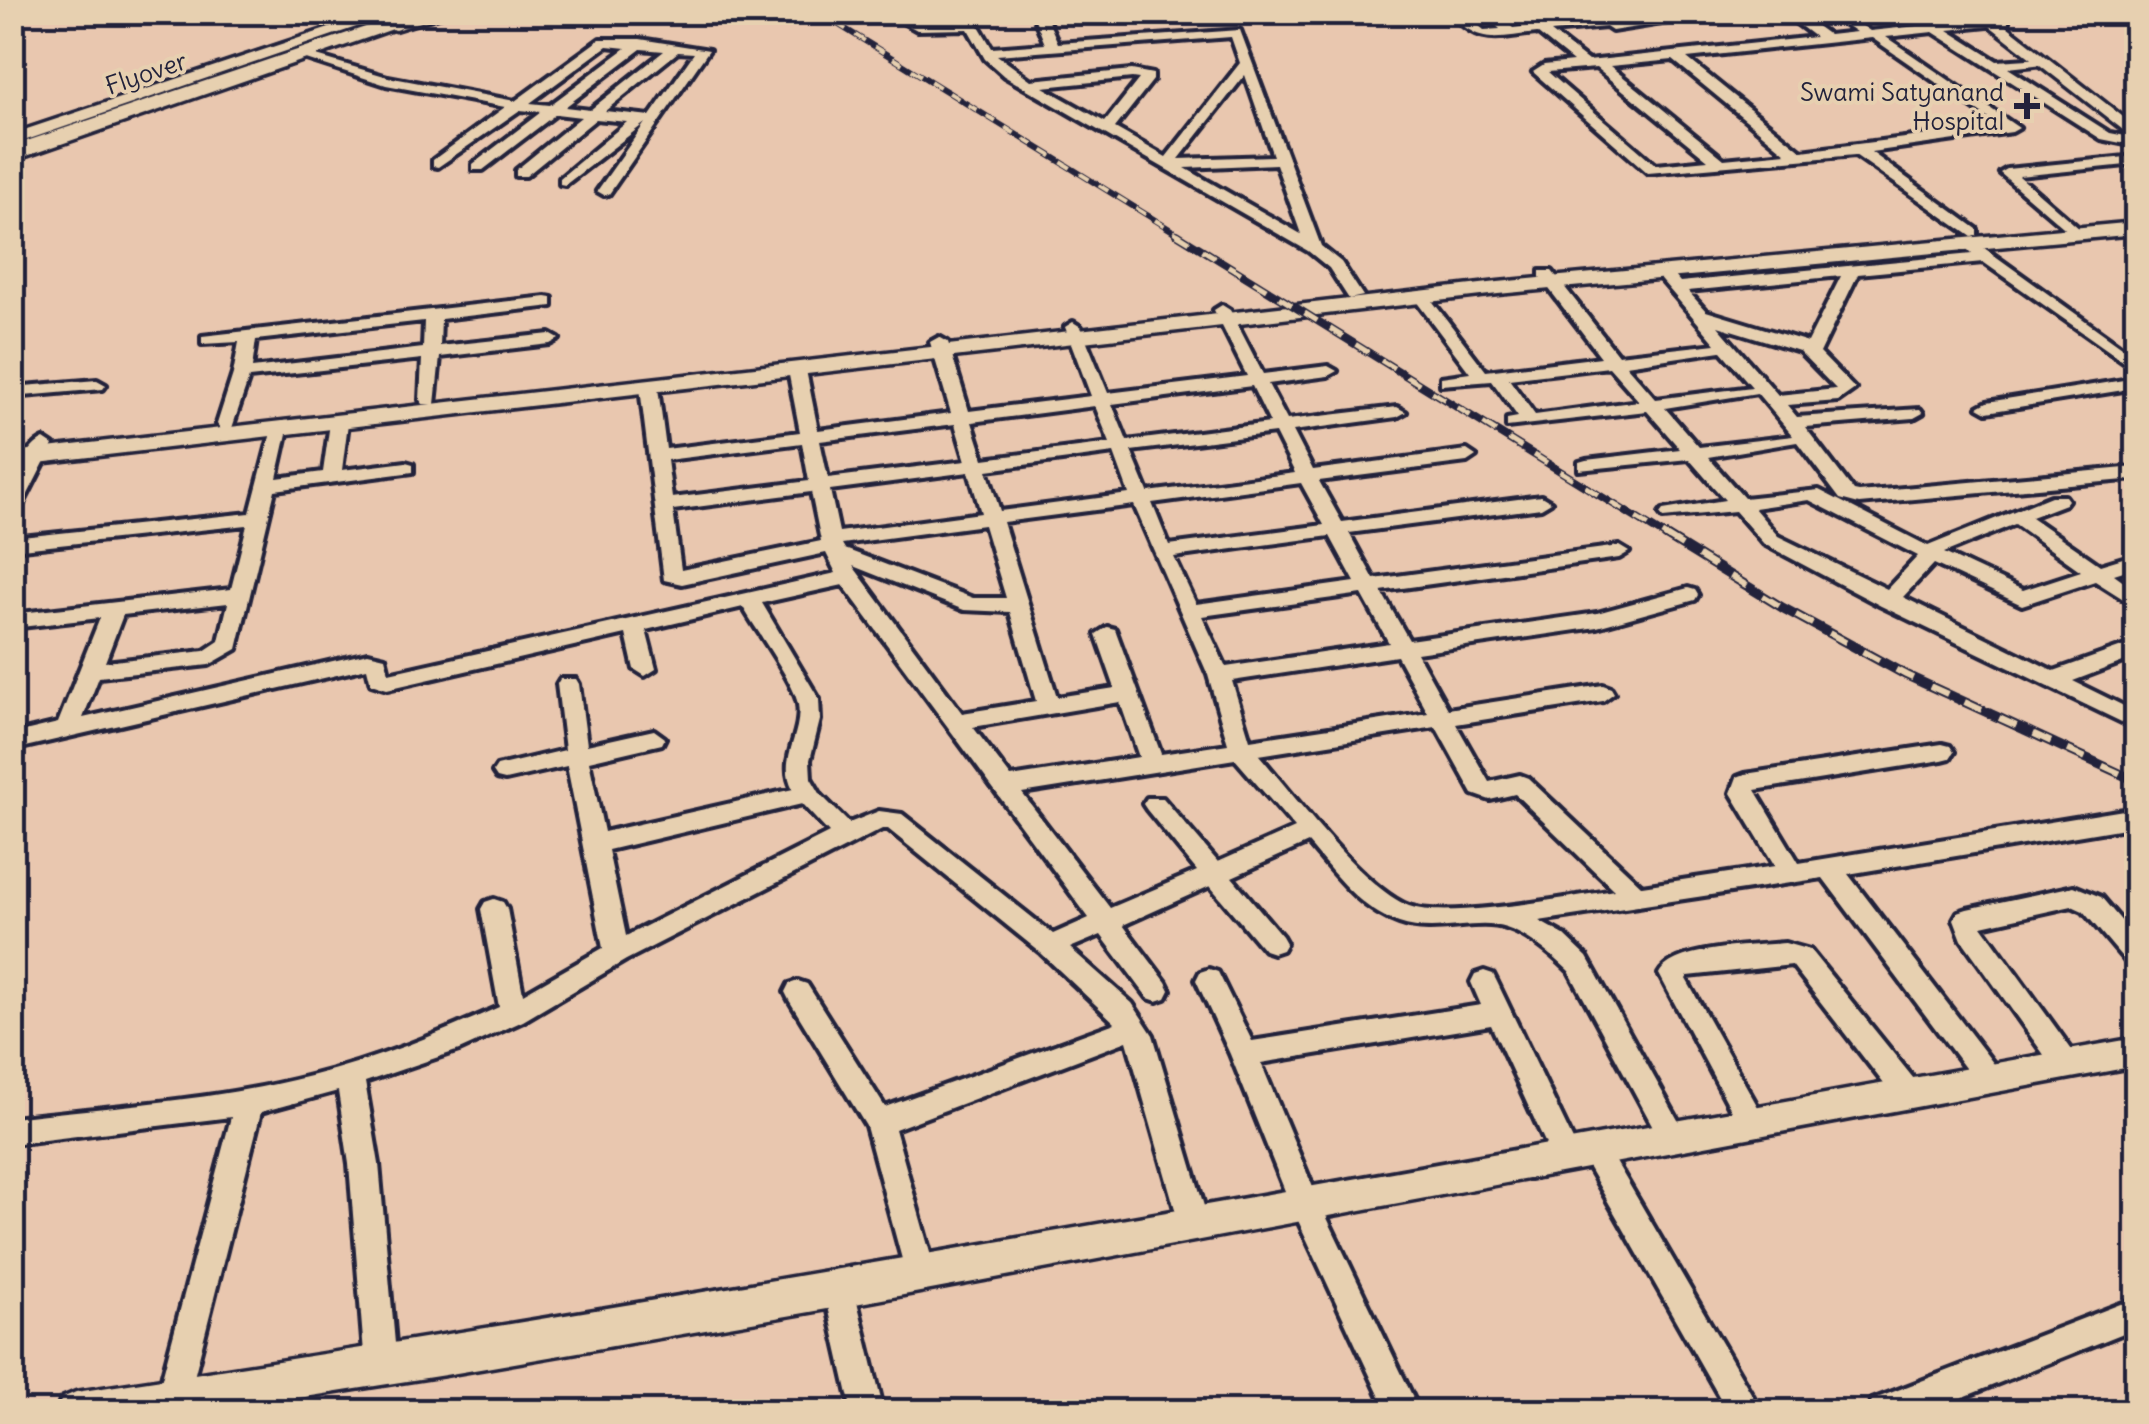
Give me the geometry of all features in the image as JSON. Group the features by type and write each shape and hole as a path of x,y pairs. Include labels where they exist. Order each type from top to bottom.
{"highway":[{"name":"Flyover","path":"12,147 400,17 431,13"},
{"path":"12,147 302,56 400,17"}],"street":[{"path":"400,17 447,12"},
{"path":"891,12 918,26 968,19 988,52 1009,74 1314,248 1335,266 1355,296"},
{"path":"1038,12 1053,47"},
{"path":"1455,12 1478,33 1681,19 1676,12"},
{"path":"1488,12 1511,32"},
{"path":"1518,12 1720,163"},
{"path":"1592,12 1625,38"},
{"path":"1788,12 1826,39"},
{"path":"1833,12 1871,35 2012,128 1858,150 1652,170 1540,72 1592,64 1674,56 1826,39 1871,35 1936,28 1987,19 2042,64 2126,118"},
{"path":"1887,12 1916,30"},
{"path":"1936,28 2111,138 2136,138 2126,118 1987,19 1947,12"},
{"path":"988,52 1236,33 1314,248"},
{"path":"438,162 598,45 613,41 704,52 646,119 604,191"},
{"path":"478,168 640,43"},
{"path":"521,172 676,47"},
{"path":"1638,48 1652,58"},
{"path":"1168,164 1245,54"},
{"path":"302,56 355,72 518,106 646,119"},
{"path":"1674,56 1798,155"},
{"path":"1998,67 2042,64"},
{"path":"1029,84 1132,74 1148,77 1106,128"},
{"path":"565,181 646,119"},
{"path":"1858,150 1969,238 1986,257 2136,364"},
{"path":"1168,164 1282,160"},
{"path":"2136,160 2007,173 2071,228 2136,228"},
{"path":"1224,315 1355,296 2071,228 2136,218"},
{"path":"1670,280 1969,238"},
{"path":"12,459 42,451 226,424 430,400 1421,297 1550,279 1670,280 1986,257"},
{"path":"1812,352 1852,269"},
{"path":"1550,279 1613,361 1737,504 1779,546 2136,721"},
{"path":"1670,280 1773,401 1790,432 1842,492 1853,498 2136,473"},
{"path":"1421,297 1490,376 1522,421 1749,392"},
{"path":"208,340 546,302"},
{"path":"430,400 433,314"},
{"path":"1224,315 1307,477 1481,788 1490,791 1520,784 1636,895"},
{"path":"1700,315 1812,352 1846,392 1773,401"},
{"path":"1074,332 1162,552 1219,675 1242,750 1370,898 1404,916 1507,916 1829,868 2136,816"},
{"path":"226,424 242,374 248,336"},
{"path":"242,374 550,339"},
{"path":"12,448 42,451 338,423 797,370 940,347"},
{"path":"940,347 1049,706"},
{"path":"1447,381 1714,349"},
{"path":"797,370 817,484 834,546 848,577 1156,990"},
{"path":"658,456 1328,371"},
{"path":"1987,406 2136,383"},
{"path":"12,392 97,385"},
{"path":"649,388 669,571 676,577 992,518 1467,456"},
{"path":"664,505 1397,412"},
{"path":"1586,466 1692,452 1914,413"},
{"path":"332,476 338,423"},
{"path":"90,670 209,658 229,644 279,429"},
{"path":"12,506 42,451"},
{"path":"266,485 406,468"},
{"path":"1670,514 1812,494 1844,514 2022,598 2136,560"},
{"path":"1888,601 1938,547 2058,500"},
{"path":"1162,552 1540,502"},
{"path":"2018,517 2136,600"},
{"path":"12,544 258,518"},
{"path":"834,546 970,606 1018,605"},
{"path":"1192,611 1619,552"},
{"path":"12,742 368,660 377,662 380,679 388,681 848,577"},
{"path":"1219,675 1597,620 1688,595"},
{"path":"12,621 240,596"},
{"path":"748,598 808,698 812,715 798,773 810,794 846,835"},
{"path":"67,730 114,610"},
{"path":"634,624 645,668"},
{"path":"1107,634 1154,763"},
{"path":"2053,680 2136,650"},
{"path":"568,684 576,758 597,843 617,953"},
{"path":"954,722 1128,693"},
{"path":"1003,786 1603,693"},
{"path":"505,772 654,738"},
{"path":"1791,871 1743,793 1745,783 1942,752"},
{"path":"597,843 810,794"},
{"path":"1155,804 1273,943"},
{"path":"12,1131 249,1102 350,1076 480,1030 617,953 846,835 879,820 893,820 1050,946 1108,997 1134,1027 1150,1064 1194,1223"},
{"path":"1050,946 1312,831"},
{"path":"1829,868 1987,1076"},
{"path":"2066,1065 1971,933 1967,919 2074,896 2092,904 2136,956"},
{"path":"494,910 513,1013"},
{"path":"1507,916 1554,942 1578,964 1674,1138"},
{"path":"1754,1123 1673,980 1672,974 1682,966 1785,953 1800,957 1908,1093"},
{"path":"1208,980 1244,1054 1304,1201 1404,1412"},
{"path":"1484,982 1581,1155 1746,1412"},
{"path":"798,992 878,1122 921,1274"},
{"path":"1244,1054 1498,1013"},
{"path":"878,1122 1134,1027"},
{"path":"76,1412 381,1366 839,1289 1304,1201 1674,1138 1987,1076 2136,1052"},
{"path":"350,1076 364,1164 381,1366"},
{"path":"173,1397 249,1102"},
{"path":"839,1289 868,1412"},
{"path":"1890,1411 2136,1313"}],"railway":[{"path":"818,12 1181,236"},
{"path":"1177,234 1670,539"},
{"path":"1666,536 1783,608 1906,675 2136,781"}],"place":[{"name":"Swami Satyanand Hospital","path":"2027,106"}]}
